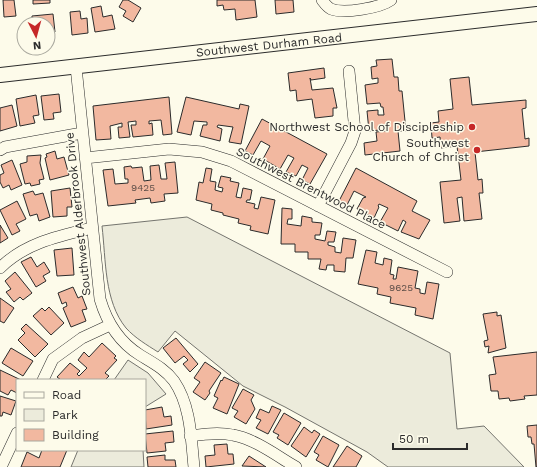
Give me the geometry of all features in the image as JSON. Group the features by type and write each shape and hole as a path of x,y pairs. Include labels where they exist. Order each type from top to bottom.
{"main road":[{"name":"Southwest Durham Road","path":"0,75 537,14"}],"street":[{"path":"323,1 331,9 340,10 379,6 391,0"},
{"name":"Southwest Alderbrook Drive","path":"76,67 100,299 110,325 126,344 155,362 173,380 186,406 194,467"},
{"path":"318,206 351,143 355,131 349,71"},
{"path":"0,150 5,147 82,133"},
{"name":"Southwest Brentwood Place","path":"85,158 169,149 202,152 231,161 447,272"},
{"path":"0,268 7,261 41,241 92,228"},
{"path":"43,379 53,359 82,338 110,325"},
{"path":"190,436 220,433 234,435 246,439 296,467"},
{"path":"0,467 16,435"}],"green space":[{"path":"187,217 450,353 457,429 484,426 524,467 388,467 367,452 243,386 175,331 158,352 137,338 126,328 119,317 110,293 107,280 102,226"},
{"path":"128,360 148,373 166,394 146,406 146,379 115,379"},
{"path":"78,451 143,451 144,467 71,467"}],"building":[{"path":"3,0 14,0 16,16 4,17"},
{"path":"33,0 50,0 50,3 33,4"},
{"path":"123,0 128,0 141,8 133,22 123,16 126,11 119,7"},
{"path":"217,0 255,0 257,17 236,20 235,9 224,10 223,5 217,6"},
{"path":"275,0 293,0 294,12 276,14"},
{"path":"101,6 103,17 112,15 115,29 95,32 91,8"},
{"path":"80,11 81,19 87,18 88,33 72,35 70,12"},
{"path":"53,14 53,16 32,16"},
{"path":"392,59 394,77 398,77 399,91 402,91 406,131 398,131 400,151 365,155 364,143 377,141 376,132 386,131 385,125 379,125 380,130 369,131 367,111 378,110 378,115 384,115 383,107 381,107 380,103 367,104 365,85 378,83 378,78 372,79 371,67 377,66 376,60"},
{"path":"324,68 325,78 311,80 310,78 312,90 333,88 337,108 333,108 333,116 315,118 312,99 297,101 296,90 290,91 288,73"},
{"name":"Southwest Church of Christ","path":"469,77 472,105 526,100 526,108 522,109 525,139 529,138 529,146 475,152 478,180 482,179 483,193 479,193 482,219 464,221 462,197 457,198 460,221 444,223 440,182 461,180 457,146 441,148 440,137 432,138 431,123 439,122 438,111 453,109 450,79"},
{"path":"59,94 61,112 53,113 54,119 44,120 41,96"},
{"path":"36,95 39,115 33,116 35,123 20,126 16,99"},
{"path":"169,97 172,134 163,135 161,120 149,121 149,124 152,123 153,135 133,137 131,125 136,125 136,121 128,122 130,137 119,138 118,127 122,127 122,123 110,126 111,139 96,140 93,106"},
{"path":"186,97 239,109 240,104 249,106 241,144 229,142 233,127 218,125 217,127 222,129 220,141 200,136 203,125 207,125 207,122 194,121 191,135 177,132"},
{"path":"12,105 17,126 0,131 0,108"},
{"path":"262,119 327,154 310,184 302,180 308,168 302,165 296,176 286,172 294,158 288,155 280,169 263,159 270,146 261,141 253,155 245,151"},
{"path":"55,151 57,159 64,157 69,175 50,180 45,158 47,157 46,154"},
{"path":"41,155 40,163 44,179 39,180 40,184 31,186 30,183 25,184 20,164 27,162 27,156"},
{"path":"12,160 22,185 11,190 9,185 3,188 0,182 0,175 4,173 1,165"},
{"path":"175,162 178,193 164,194 165,201 151,203 150,198 135,200 136,203 108,206 103,170 113,169 115,184 128,183 128,179 125,179 124,167 142,167 144,181 151,180 150,166 159,165 161,179 167,179 165,163"},
{"path":"206,168 212,169 210,181 216,182 215,190 222,192 223,188 218,187 221,176 231,178 230,181 239,183 236,197 241,198 243,188 252,190 250,200 247,200 246,202 255,204 254,208 258,209 261,197 275,200 268,234 250,230 251,226 238,223 239,219 211,210 212,204 196,200 199,182 203,183"},
{"path":"356,168 417,201 412,211 430,220 419,239 401,232 406,222 403,220 398,231 380,222 388,208 379,204 374,218 357,209 363,198 366,197 354,191 347,205 339,201"},
{"path":"70,188 72,207 67,207 67,216 53,217 51,191"},
{"path":"33,191 35,195 43,193 50,217 39,221 37,214 30,216 23,194"},
{"path":"17,201 26,219 16,224 20,231 12,235 0,210"},
{"path":"282,208 292,209 292,219 288,219 287,224 301,226 302,216 312,218 312,222 322,223 320,235 315,235 315,239 325,241 327,231 336,232 334,242 328,242 328,245 335,247 335,252 341,253 343,238 356,240 353,258 346,258 345,272 334,271 334,265 327,265 326,270 319,269 321,259 308,259 308,252 295,252 295,244 281,244"},
{"path":"0,225 8,238 0,243"},
{"path":"72,248 74,275 57,276 54,250"},
{"path":"366,250 377,252 375,263 383,265 384,258 392,260 390,274 394,275 393,279 396,279 398,267 418,271 415,288 420,289 420,293 425,294 427,282 439,284 433,319 415,315 416,308 390,303 391,297 377,294 378,288 358,284"},
{"path":"31,257 37,267 44,262 50,272 43,276 46,281 36,287 21,262"},
{"path":"15,272 32,293 23,300 20,297 14,302 6,292 11,289 5,281"},
{"path":"73,287 78,298 82,296 87,309 82,310 86,321 71,327 63,308 67,306 66,302 62,304 58,293"},
{"path":"0,298 14,308 4,323 0,321"},
{"path":"49,307 64,323 51,335 33,316 42,308 45,311"},
{"path":"497,312 497,316 501,315 506,348 488,353 489,346 485,347 484,341 488,340 483,314"},
{"path":"26,324 48,344 35,357 18,340 25,333 21,329"},
{"path":"176,338 198,364 190,372 183,364 188,360 184,356 175,363 163,348"},
{"path":"102,343 116,356 114,358 117,360 105,373 109,376 106,379 60,379 57,377 70,363 80,371 77,374 79,376 87,368 78,360 84,352 89,357"},
{"path":"11,348 33,361 23,376 2,363"},
{"path":"537,352 537,395 524,396 525,399 510,401 509,398 499,399 498,391 491,391 489,375 496,374 493,357"},
{"path":"205,362 221,373 205,400 193,392 200,382 194,378"},
{"path":"0,370 19,379 16,379 16,392 11,390 8,395 0,391"},
{"path":"224,377 239,384 227,414 213,408 218,398 214,396 221,380 222,381"},
{"path":"243,389 254,395 251,400 255,409 246,424 234,417 238,411 232,408"},
{"path":"0,396 16,401 11,415 3,412 2,416 0,416"},
{"path":"272,406 281,410 268,434 256,428 261,420 256,418 260,409 269,413"},
{"path":"162,407 164,417 171,416 172,425 146,429 146,410"},
{"path":"284,413 301,423 288,445 277,438 279,435 273,432"},
{"path":"537,425 536,467 534,444 532,444 531,437 528,437 527,426"},
{"path":"304,427 312,433 314,430 320,434 306,457 291,446"},
{"path":"173,431 174,442 165,443 166,451 147,453 146,434"},
{"path":"323,436 339,445 328,467 316,460 319,455 314,452"},
{"path":"227,444 228,454 233,454 234,464 206,467 205,456 215,455 214,445"},
{"path":"347,446 362,456 356,467 333,467"},
{"path":"42,451 67,451 60,467 21,467 27,452 39,458"},
{"path":"165,455 165,460 175,460 176,467 148,467 147,457"},
{"path":"249,456 266,467 242,466"}],"place":[{"name":"Northwest School of Discipleship","path":"472,127"},
{"name":"Southwest Church of Christ","path":"477,150"}]}
